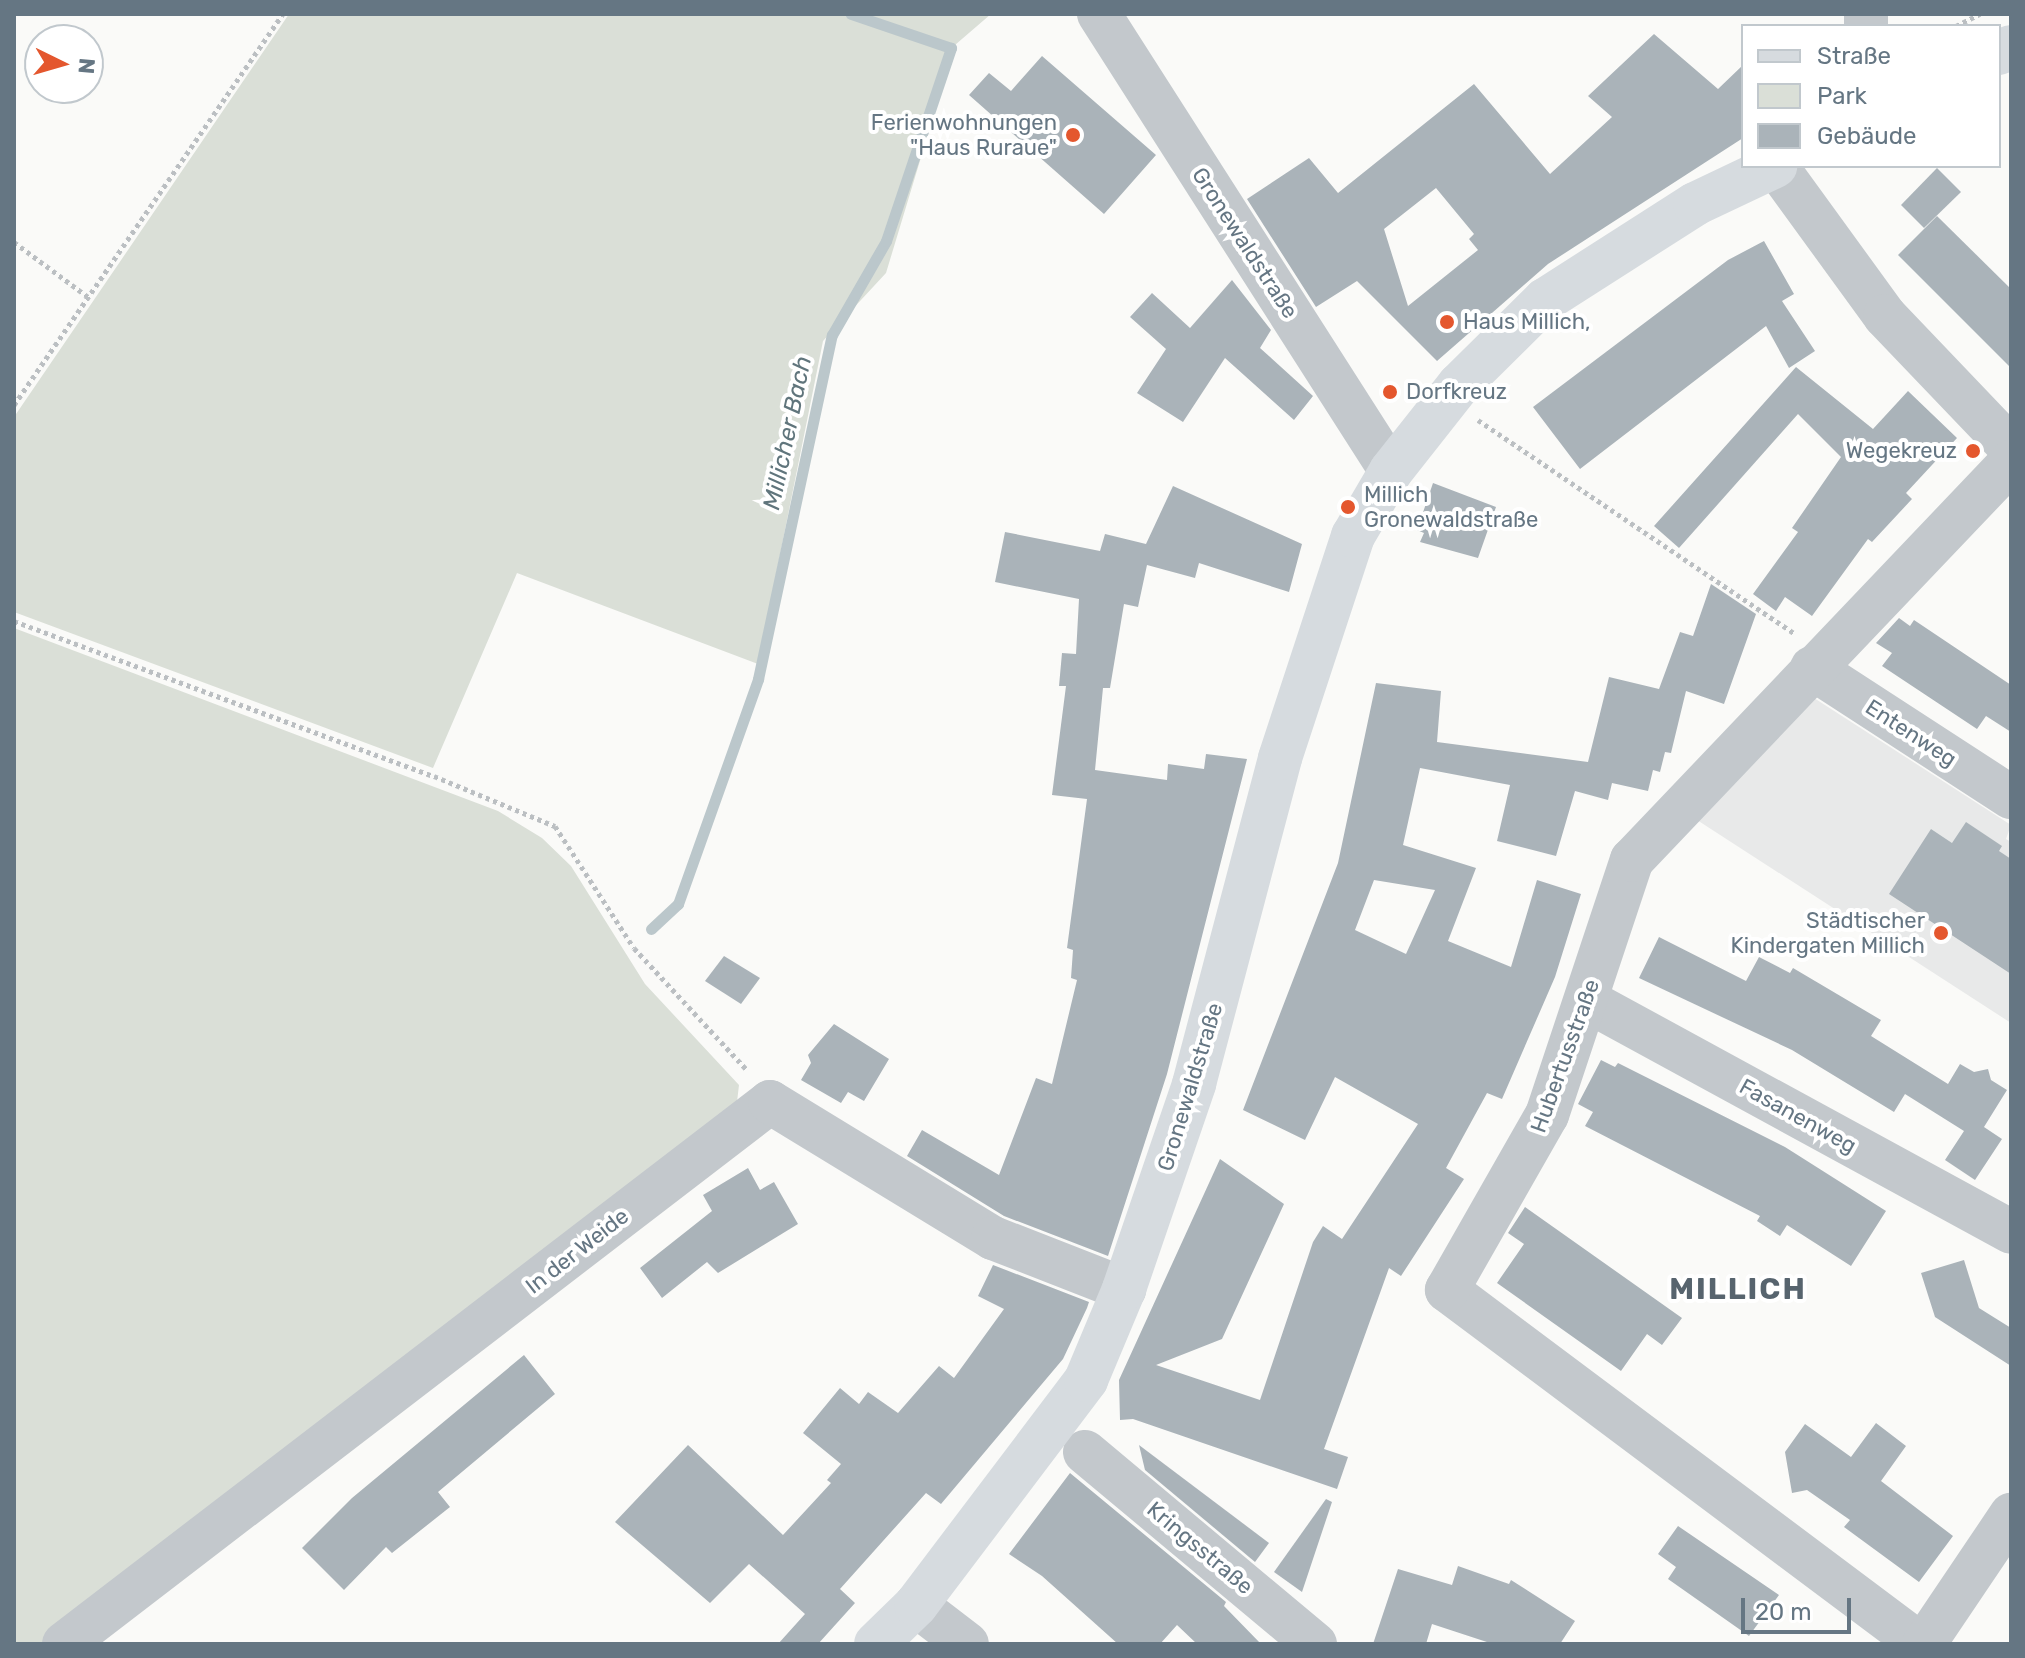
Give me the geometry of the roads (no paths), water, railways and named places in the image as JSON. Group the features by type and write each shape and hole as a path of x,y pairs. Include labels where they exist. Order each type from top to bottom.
{"main road":[{"name":"Gronewaldstraße","path":"876,1644 916,1605 1055,1428 1086,1380 1124,1289 1194,1084 1280,758 1353,536 1391,471 1448,400 1545,300 1695,204 1772,168"}],"street":[{"name":"Gronewaldstraße","path":"1099,14 1391,471"},
{"path":"1777,168 1885,316 2011,448"},
{"name":"Hubertusstraße","path":"1922,1644 1447,1290 1534,1142 1586,1000 1632,860 1819,660 2011,462"},
{"name":"Entenweg","path":"1819,660 2011,797"},
{"name":"Fasanenweg","path":"1586,1000 2011,1232"},
{"name":"In der Weide","path":"64,1644 770,1102 993,1238 1124,1289"},
{"name":"Kringsstraße","path":"1085,1452 1315,1644"},
{"path":"1922,1644 2011,1515"},
{"path":"916,1605 967,1644"}],"waterway":[{"name":"Millicher Bach","path":"651,929 678,904 758,679 832,335 886,241 951,48 851,14"}],"place":[{"name":"Ferienwohnungen \"Haus Ruraue\"","path":"1073,135"},
{"name":"Haus Millich,","path":"1447,322"},
{"name":"Dorfkreuz","path":"1390,392"},
{"name":"Wegekreuz","path":"1973,451"},
{"name":"Millich Gronewaldstraße","path":"1348,507"},
{"name":"Städtischer Kindergaten Millich","path":"1941,933"}],"district":[{"name":"MILLICH","path":"1738,1289"}]}
